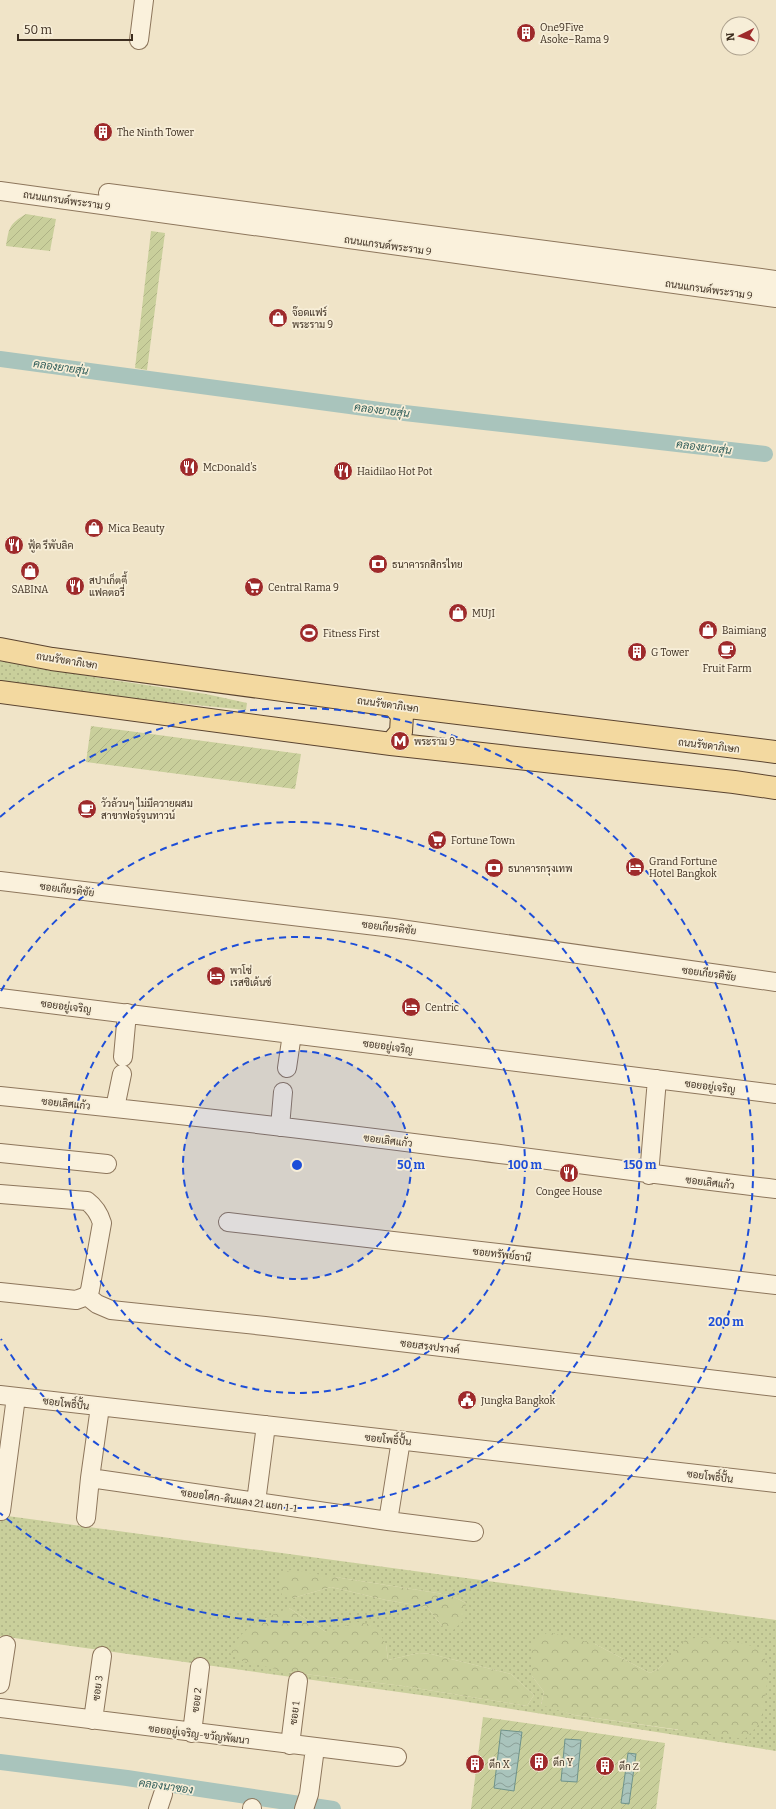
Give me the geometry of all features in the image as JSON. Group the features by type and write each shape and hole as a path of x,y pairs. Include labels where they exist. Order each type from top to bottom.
{"main road":[{"name":"ถนนรัชดาภิเษก","path":"0,649 60,660 394,705 740,749 776,752"},
{"path":"0,692 391,744 776,788"},
{"path":"391,744 401,732 402,720 402,715 394,705"},
{"path":"740,749 776,736"},
{"path":"734,782 761,791 776,800"}],"street":[{"path":"139,40 144,0"},
{"name":"ถนนแกรนด์พระราม 9","path":"0,179 776,280"},
{"name":"ถนนแกรนด์พระราม 9","path":"0,191 776,298"},
{"name":"ซอยเกียรติชัย","path":"0,881 393,928 776,982"},
{"name":"ซอยอยู่เจริญ","path":"0,998 776,1094"},
{"path":"115,1108 122,1066 127,1013"},
{"path":"287,1068 292,1034"},
{"path":"649,1175 657,1079"},
{"path":"280,1126 283,1092"},
{"name":"ซอยเลิศแก้ว","path":"0,1096 280,1126 649,1175 776,1189"},
{"path":"0,1153 107,1164"},
{"path":"0,1194 87,1201 95,1207 100,1215 102,1223 90,1290 87,1296 76,1300 0,1292"},
{"name":"ซอยทรัพย์ธานี","path":"228,1222 776,1286"},
{"name":"ซอยสรงปรางค์","path":"87,1296 97,1304 111,1310 272,1326 776,1387"},
{"path":"1,1511 8,1396"},
{"name":"ซอยโพธิ์ปั้น","path":"8,1396 776,1483"},
{"path":"86,1518 100,1407"},
{"path":"256,1502 266,1425"},
{"path":"388,1521 401,1440"},
{"name":"ซอยอโศก-ดินแดง 21 แยก 1-1","path":"90,1478 474,1532"},
{"path":"0,1684 6,1645"},
{"name":"ซอย 3","path":"93,1720 102,1656"},
{"name":"ซอย 2","path":"192,1733 200,1667"},
{"name":"ซอย 1","path":"290,1745 298,1681"},
{"name":"ซอยอยู่เจริญ-ขวัญพัฒนา","path":"0,1708 397,1758"},
{"path":"306,1801 315,1748"}],"green space":[{"path":"26,214 56,219 50,251 6,246 11,227 16,221"},
{"path":"151,231 165,233 147,370 135,368"},
{"path":"0,661 206,694 247,703 246,710 126,698 0,681"},
{"path":"91,726 301,754 295,789 86,762"},
{"path":"0,1515 776,1620 776,1751 449,1699 0,1636","holes":["335,1577 450,1595 466,1603 442,1626 427,1607 386,1600 331,1587 293,1598","289,1608 326,1632 386,1644 388,1660 419,1653 431,1654 511,1674 534,1695 527,1706 403,1686 288,1672","687,1639 678,1730 574,1715 541,1704 544,1692 532,1676 595,1644 650,1673 658,1669"]},
{"path":"290,1570 450,1595 466,1603 464,1620 451,1632 442,1626 427,1607 386,1600 331,1587 293,1598 282,1595 279,1585 280,1575"},
{"path":"289,1608 326,1632 357,1622 374,1625 386,1644 388,1660 419,1653 431,1654 511,1674 534,1695 527,1706 403,1686 288,1672 238,1660 230,1653 235,1643 247,1629 262,1620"},
{"path":"548,1632 595,1644 650,1673 658,1669 686,1639 708,1637 763,1648 768,1676 762,1721 745,1739 574,1715 541,1705 544,1692 532,1676 531,1645"},
{"path":"483,1717 665,1743 656,1809 471,1809"}],"water":[{"path":"501,1730 522,1732 514,1791 494,1788"},
{"path":"565,1739 581,1740 577,1782 561,1781"},
{"path":"628,1753 636,1754 629,1804 621,1803"}],"waterway":[{"name":"คลองยายสุ่น","path":"0,359 387,411 765,454"},
{"name":"คลองนาซอง","path":"0,1762 127,1778 333,1809"}],"place":[{"name":"One9Five Asoke–Rama 9","path":"526,33"},
{"name":"The Ninth Tower","path":"103,132"},
{"name":"จ๊อดแฟร์ พระราม 9","path":"278,318"},
{"name":"McDonald's","path":"189,467"},
{"name":"Haidilao Hot Pot","path":"343,471"},
{"name":"Mica Beauty","path":"94,528"},
{"name":"ฟู้ด รีพับลิค","path":"14,545"},
{"name":"ธนาคารกสิกรไทย","path":"378,564"},
{"name":"SABINA","path":"30,571"},
{"name":"สปาเก็ตตี้ แฟคตอรี่","path":"75,586"},
{"name":"Central Rama 9","path":"254,587"},
{"name":"MUJI","path":"458,613"},
{"name":"Baimiang","path":"708,630"},
{"name":"Fitness First","path":"309,633"},
{"name":"Fruit Farm","path":"727,650"},
{"name":"G Tower","path":"637,652"},
{"name":"พระราม 9","path":"400,741"},
{"name":"วัวล้วนๆ ไม่มีควายผสม สาขาฟอร์จูนทาวน์","path":"87,809"},
{"name":"Fortune Town","path":"437,840"},
{"name":"Grand Fortune Hotel Bangkok","path":"635,867"},
{"name":"ธนาคารกรุงเทพ","path":"494,868"},
{"name":"พาโซ่ เรสซิเด้นซ์","path":"216,976"},
{"name":"Centric","path":"411,1007"},
{"name":"Congee House","path":"569,1173"},
{"name":"Jungka Bangkok","path":"467,1400"},
{"name":"ตึก Y","path":"539,1762"},
{"name":"ตึก X","path":"475,1764"},
{"name":"ตึก Z","path":"605,1766"}]}
